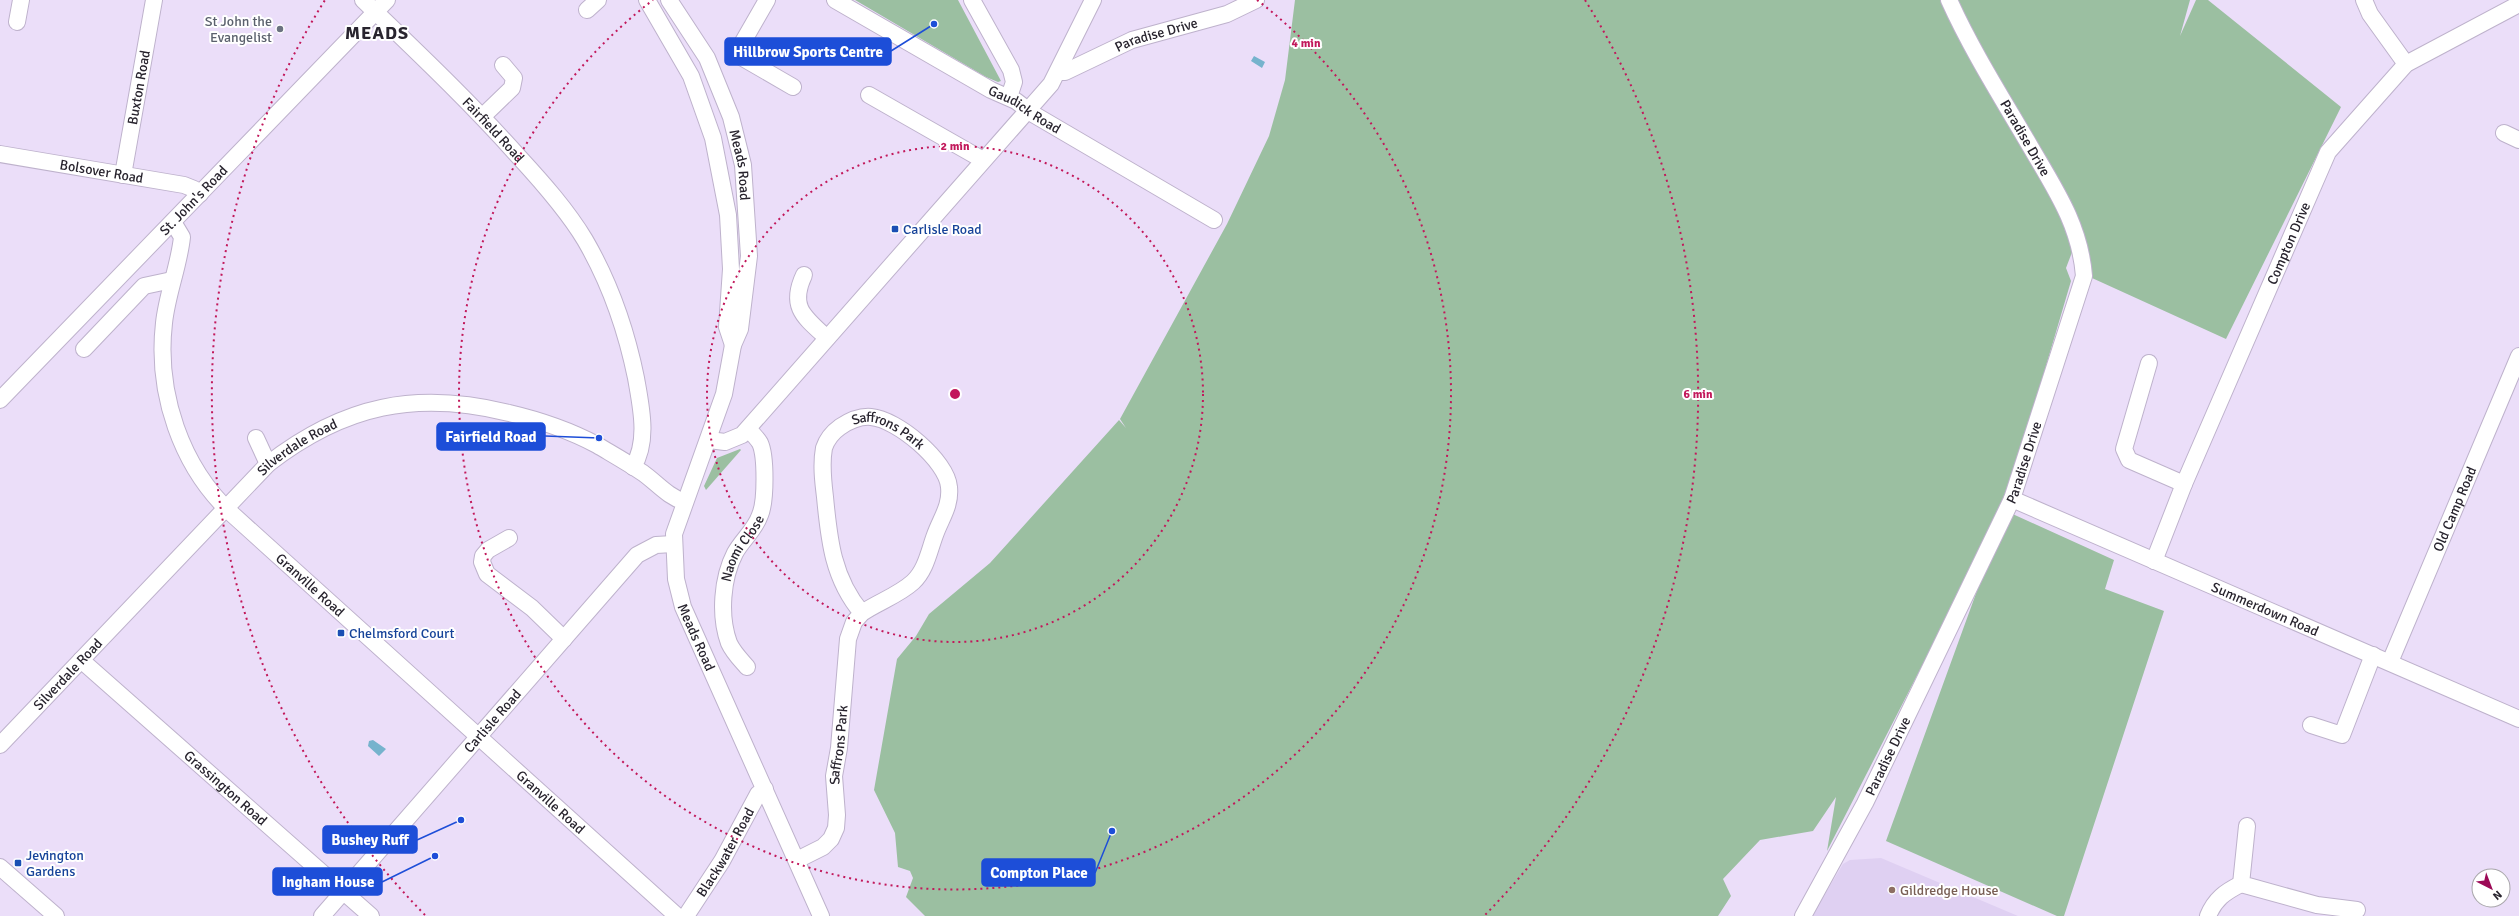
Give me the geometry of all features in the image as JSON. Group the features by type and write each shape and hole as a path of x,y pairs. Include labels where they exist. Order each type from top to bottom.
{"street":[{"path":"17,22 21,0"},
{"name":"Buxton Road","path":"123,175 154,0"},
{"name":"Fairfield Road","path":"363,0 483,116 542,182 584,239 606,282 628,341 638,389 643,437 640,452 633,467"},
{"name":"St. John's Road","path":"0,400 387,0"},
{"name":"Meads Road","path":"647,0 690,76 712,138 728,215 731,270 727,327 733,345"},
{"name":"Meads Road","path":"669,0 707,58 731,117 740,145 748,222 749,256 740,329 733,345 726,386 709,440 678,519 673,544 676,579 683,607 821,916"},
{"path":"767,0 736,54 793,87"},
{"name":"Gaudick Road","path":"835,0 991,90 1009,97 1028,110 1214,220"},
{"path":"972,0 1012,70 1014,82 1009,97"},
{"path":"709,440 732,440 742,435 748,429 1028,110 1059,72 1093,0"},
{"name":"Paradise Drive","path":"1059,72 1065,72 1132,40 1227,14 1256,0"},
{"name":"Paradise Drive","path":"1803,916 1865,803 2012,499 2084,276 2082,254 2076,230 2059,196 1962,30 1949,0"},
{"path":"2364,0 2370,14 2406,64"},
{"name":"Compton Drive","path":"2154,561 2184,484 2328,152 2406,64 2519,4"},
{"path":"483,116 512,88 514,78 503,65"},
{"path":"869,94 983,160"},
{"path":"2504,133 2519,140"},
{"name":"Bolsover Road","path":"0,154 184,185 194,189 200,194"},
{"name":"Granville Road","path":"172,222 182,237 164,324 163,354 166,387 175,424 183,449 194,470 226,508 677,916"},
{"path":"804,275 798,296 798,306 808,322 827,338"},
{"path":"84,349 144,286 172,280"},
{"name":"Old Camp Road","path":"2390,662 2519,356"},
{"path":"2149,363 2124,449 2129,460 2184,484"},
{"name":"Silverdale Road","path":"0,745 268,464 312,433 338,421 378,408 427,402 479,405 528,417 562,428 596,444 633,467 668,494 685,502"},
{"name":"Saffrons Park","path":"797,860 823,847 836,828 838,814 834,776 839,748 848,639 854,622 862,613 906,588 919,575 946,511 950,494 947,477 927,451 888,422 870,417 853,420 832,434 825,447 823,465 827,518 834,558 847,596 862,613"},
{"name":"Naomi Close","path":"747,667 735,654 729,643 723,615 728,570 735,553 760,516 764,503 763,452 760,442 748,429"},
{"path":"256,438 268,464"},
{"name":"Summerdown Road","path":"2012,499 2519,719"},
{"path":"509,538 488,550 483,556 482,562 487,574 532,608 564,639"},
{"name":"Carlisle Road","path":"322,916 637,555 656,545 673,544"},
{"path":"2311,725 2342,735 2373,655"},
{"name":"Grassington Road","path":"81,660 371,916"},
{"name":"Blackwater Road","path":"686,916 722,861 758,794 765,789"},
{"path":"2241,884 2247,826"},
{"path":"0,867 56,916"},
{"path":"2208,916 2213,904 2225,891 2241,884 2317,905 2359,909"}],"shaded area":[{"name":"Gildredge House","path":"1881,858 2018,916 1812,916 1843,864 1850,860"}],"green space":[{"path":"855,0 958,0 1001,81 998,82 986,77"},
{"path":"1295,0 2190,0 2180,36 2196,0 2208,0 2341,107 2226,339 2081,273 2079,234 2066,268 2071,281 2006,502 1827,851 1836,797 1813,831 1760,840 1723,879 1731,896 1718,916 925,916 906,897 913,878 910,871 898,867 895,833 874,790 897,659 916,636 929,614 990,563 1119,420 1126,428 1120,419 1227,224 1269,136 1285,80"},
{"path":"740,449 741,450 706,490 704,486 717,458"},
{"path":"2006,511 2114,560 2105,589 2164,611 2064,916 2057,916 1886,841"}],"water":[{"path":"1254,56 1265,62 1262,68 1251,61"},
{"path":"373,740 386,749 379,756 368,746 369,741"}],"place":[{"name":"Hillbrow Sports Centre","path":"934,24"},
{"name":"St John the Evangelist","path":"280,29"},
{"name":"Carlisle Road","path":"895,229"},
{"name":"Fairfield Road","path":"599,438"},
{"name":"Chelmsford Court","path":"341,633"},
{"name":"Bushey Ruff","path":"461,820"},
{"name":"Compton Place","path":"1112,831"},
{"name":"Ingham House","path":"435,856"},
{"name":"Jevington Gardens","path":"18,863"},
{"name":"Gildredge House","path":"1892,890"}],"district":[{"name":"MEADS","path":"377,33"}]}
